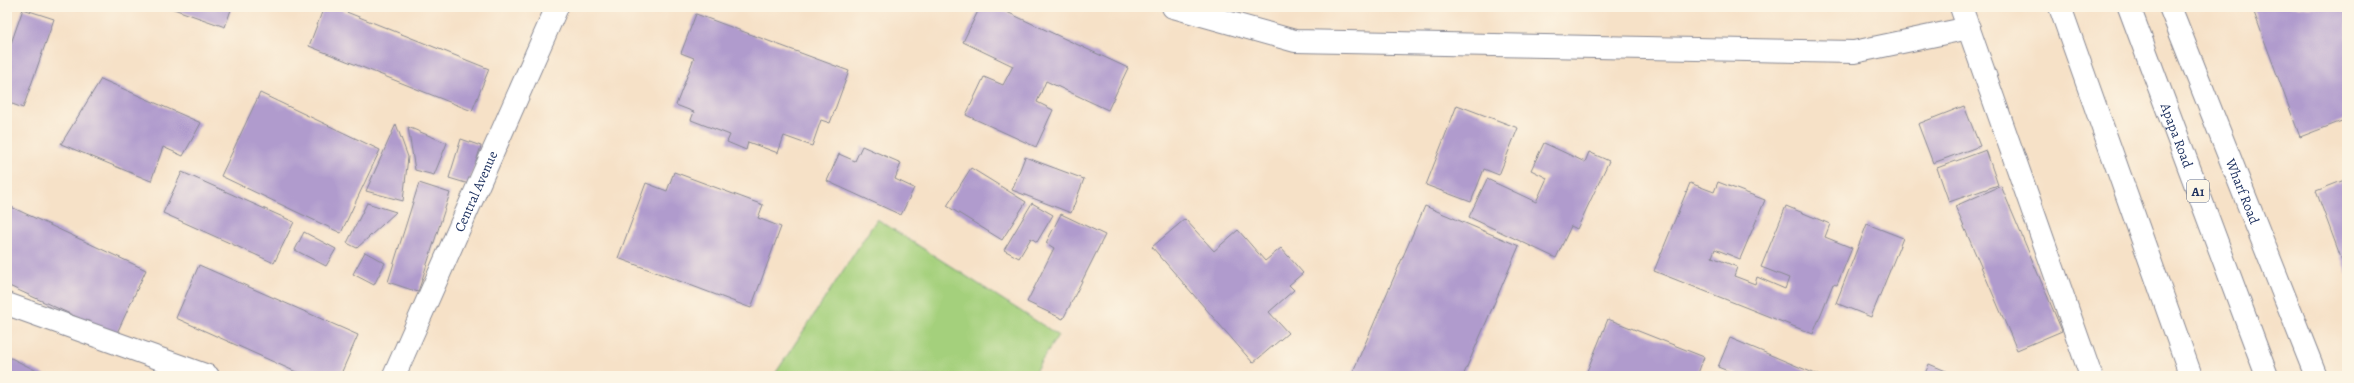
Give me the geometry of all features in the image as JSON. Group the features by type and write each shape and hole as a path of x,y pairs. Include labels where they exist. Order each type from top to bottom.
{"street":[{"name":"Central Avenue","path":"394,376 557,7"},
{"path":"1173,7 1295,41 1854,52 1969,28"},
{"path":"1961,7 2091,376"},
{"path":"2060,7 2191,376"},
{"name":"Apapa Road","path":"2129,7 2267,376"},
{"name":"Wharf Road","path":"2170,7 2316,376"},
{"path":"7,304 208,376"}],"green space":[{"path":"877,219 1058,335 1032,376 778,376 775,374"}],"building":[{"path":"168,7 232,7 225,27"},
{"path":"324,7 334,7 489,69 472,111 309,46"},
{"path":"980,7 996,7 1128,68 1108,110 1046,81 1037,102 1053,110 1036,147 966,115 984,77 1003,85 1013,66 963,42"},
{"path":"2252,7 2347,7 2347,119 2300,137"},
{"path":"23,9 54,19 23,108 7,102 7,55"},
{"path":"696,14 849,71 830,123 821,120 812,146 784,136 778,153 748,142 746,150 727,142 730,135 691,120 694,112 676,105 694,58 681,53"},
{"path":"101,79 201,123 183,156 163,147 151,181 61,144"},
{"path":"260,93 380,150 341,233 221,176"},
{"path":"1457,105 1518,128 1499,175 1484,169 1471,202 1426,185"},
{"path":"1964,106 1980,146 1933,163 1918,124"},
{"path":"396,124 408,157 403,201 366,191"},
{"path":"408,127 447,143 434,175 415,170"},
{"path":"461,139 481,146 469,184 449,178"},
{"path":"1544,143 1585,162 1589,152 1609,161 1577,229 1571,226 1556,258 1469,217 1487,179 1536,202 1547,178 1531,170"},
{"path":"862,146 901,163 895,179 914,188 901,215 827,181 839,154 855,161"},
{"path":"1986,150 1998,185 1949,202 1937,168"},
{"path":"1025,157 1084,179 1071,213 1012,190"},
{"path":"971,168 1026,202 1002,240 947,206"},
{"path":"182,172 294,222 274,263 163,213"},
{"path":"674,172 763,205 758,218 781,227 751,308 618,258 646,183 667,191"},
{"path":"2347,179 2347,274 2316,191"},
{"path":"1718,182 1765,200 1740,259 1715,249 1712,257 1737,267 1734,276 1755,284 1757,277 1785,289 1789,278 1761,267 1786,206 1830,224 1825,237 1852,248 1837,285 1833,284 1813,334 1654,271 1690,183 1714,192"},
{"path":"419,183 450,193 418,292 388,282"},
{"path":"2001,186 2062,331 2017,350 1955,206"},
{"path":"367,203 396,212 357,248 347,243"},
{"path":"1032,203 1053,215 1037,242 1031,238 1019,258 1004,250"},
{"path":"7,205 146,270 116,335 7,285"},
{"path":"1425,206 1519,246 1463,376 1351,376"},
{"path":"1061,214 1105,235 1063,319 1027,302 1054,248 1046,243"},
{"path":"1185,219 1214,251 1238,230 1265,261 1281,248 1303,273 1289,285 1294,290 1269,312 1288,333 1253,363 1152,247"},
{"path":"1867,224 1903,238 1871,317 1836,303"},
{"path":"304,232 336,249 326,266 295,250"},
{"path":"365,252 385,263 374,285 353,274"},
{"path":"199,265 358,335 340,376 305,376 176,318"},
{"path":"1608,319 1704,357 1697,376 1585,376"},
{"path":"1730,338 1818,376 1740,376 1718,367"},
{"path":"9,357 47,376 7,376"},
{"path":"1929,364 1958,376 1924,376"}]}
